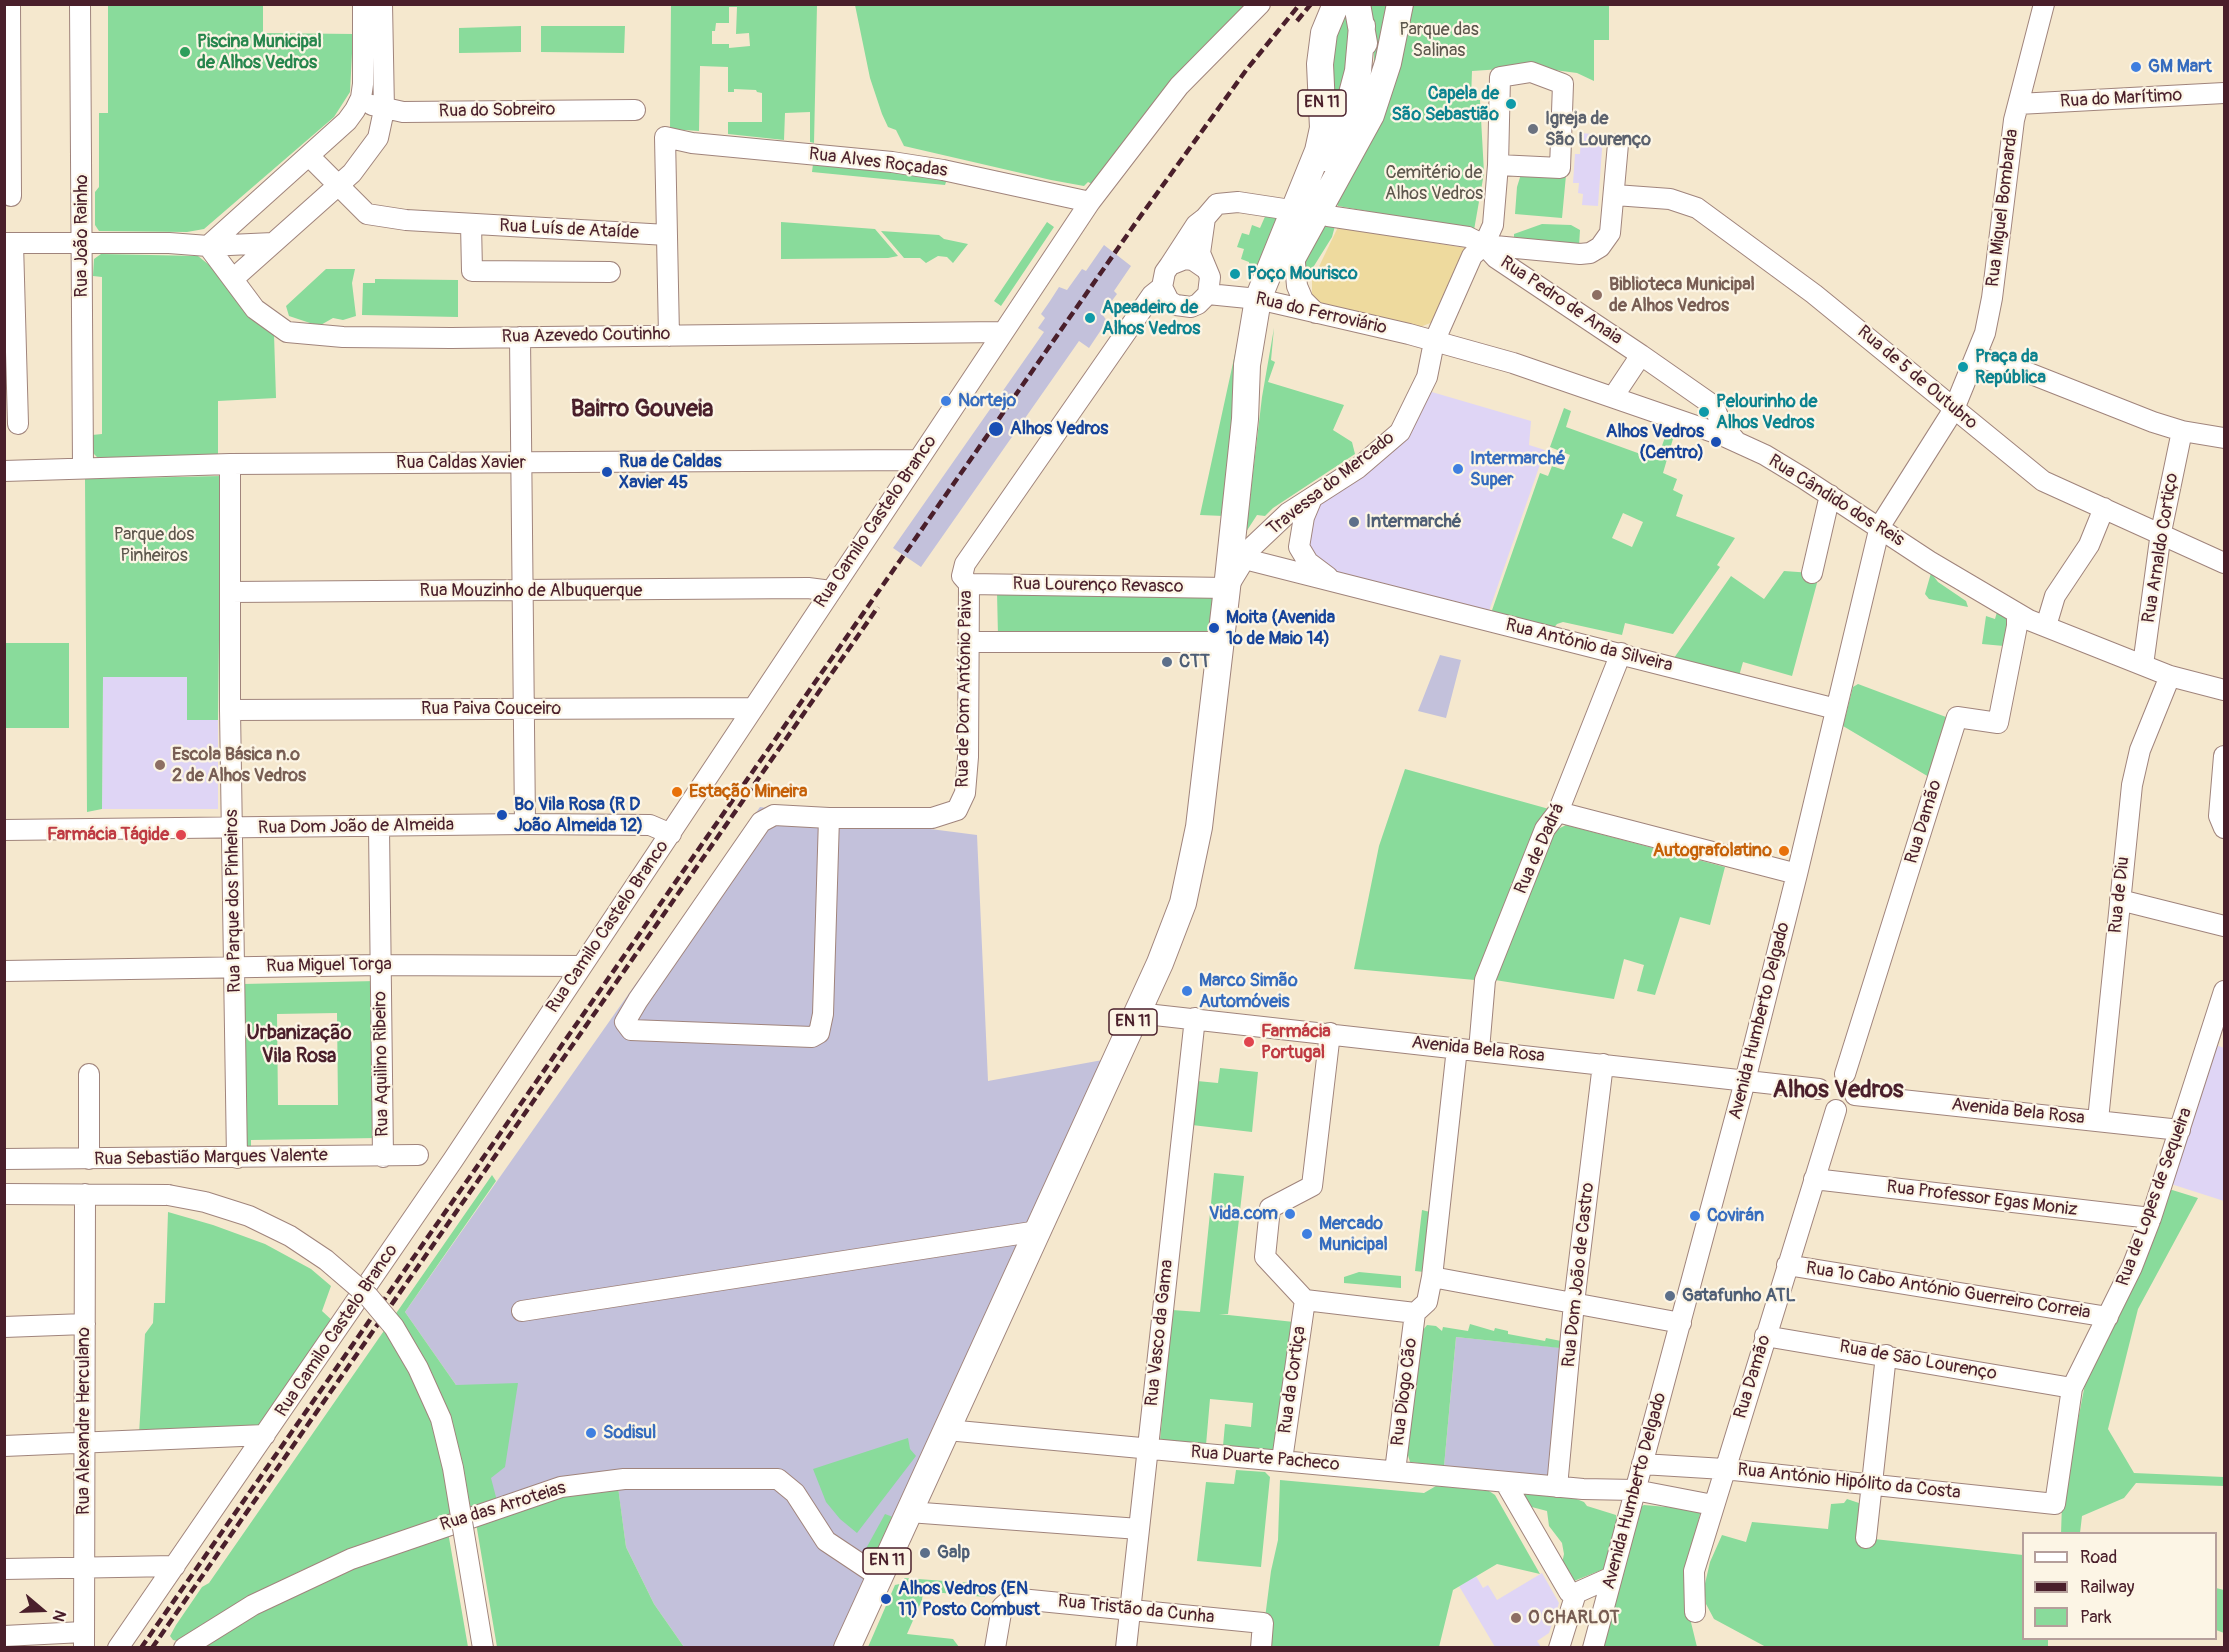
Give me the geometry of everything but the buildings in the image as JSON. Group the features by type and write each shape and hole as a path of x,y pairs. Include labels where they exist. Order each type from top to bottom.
{"main road":[{"name":"EN 11","path":"847,1647 1137,1012 1172,933 1191,872 1221,642 1245,419 1266,301 1292,204 1321,140 1323,128 1320,64 1324,33 1336,4"},
{"name":"EN 11","path":"1266,301 1359,137 1383,85 1400,4"},
{"path":"1292,204 1339,132 1349,105 1358,70 1359,15"},
{"path":"1332,181 1363,100 1367,77 1359,15"}],"street":[{"path":"10,4 11,196"},
{"name":"Rua João Rainho","path":"80,4 83,467"},
{"path":"208,246 347,122 361,98 363,4"},
{"path":"233,279 352,173 378,138 384,110 382,4"},
{"name":"Rua Camilo Castelo Branco","path":"118,1647 265,1435 582,966 1090,202 1179,86 1260,4"},
{"name":"Rua Miguel Bombarda","path":"1954,409 1977,357 1990,311 2018,104 2044,4"},
{"name":"Travessa do Mercado","path":"1227,588 1252,547 1288,513 1358,468 1400,432 1427,377 1434,342 1472,256 1484,244 1493,225 1498,165 1500,77 1531,72 1563,84 1560,168 1498,165"},
{"name":"Rua do Marítimo","path":"2018,104 2224,93"},
{"name":"Rua do Sobreiro","path":"361,98 384,110 403,112 635,110"},
{"name":"Rua Alves Roçadas","path":"668,235 665,137 693,143 922,167 1005,182 1090,202"},
{"path":"1329,216 1468,237 1484,244 1580,254 1590,253 1600,247 1610,233 1618,144"},
{"name":"Rua Luís de Ataíde","path":"309,156 367,214 406,220 668,235"},
{"name":"Rua de 5 de Outubro","path":"1615,195 1670,199 1697,208 1814,294 2043,481 2161,532 2224,563"},
{"path":"1206,218 1200,253 1210,285 1208,294 1198,304 1183,307 1169,301 1162,287 1165,272 1196,225 1206,218 1217,204 1238,202 1292,204"},
{"path":"471,224 472,271 610,272"},
{"path":"668,235 669,336"},
{"path":"18,424 9,243 208,246 273,243"},
{"name":"Rua Pedro de Anaia","path":"1484,244 1496,258 1714,406 1721,423 1738,443"},
{"name":"Rua Azevedo Coutinho","path":"208,246 255,309 287,332 343,338 1003,332"},
{"path":"1294,252 1297,286 1303,300 1316,313"},
{"path":"1170,265 1185,259 1193,260 1206,269"},
{"name":"Rua de Dom António Paiva","path":"829,818 932,818 957,810 965,793 968,756 969,584 962,576 965,564 1152,295 1162,287"},
{"name":"Rua do Ferroviário","path":"1208,294 1266,301 1409,334 1434,342"},
{"path":"520,337 525,824"},
{"name":"Rua Cândido dos Reis","path":"1434,342 1513,363 1687,422 1738,443 1765,455 1880,526 1929,561 2017,613 2170,676 2224,690"},
{"path":"1613,397 1641,355"},
{"path":"1977,357 2016,368 2182,431 2224,438"},
{"name":"Avenida Humberto Delgado","path":"1593,1647 1681,1323 1797,874 1880,526 1954,409"},
{"name":"Rua Arnaldo Cortiço","path":"2143,665 2161,532 2182,431"},
{"name":"Rua Caldas Xavier","path":"4,471 230,464 918,460"},
{"name":"Rua Parque dos Pinheiros","path":"230,464 230,710 237,1158"},
{"path":"1812,573 1830,495"},
{"name":"Rua António da Silveira","path":"1312,498 1302,526 1299,547 1308,562 1321,574 1341,583"},
{"path":"2046,626 2055,596 2089,545 2104,508"},
{"name":"Rua António da Silveira","path":"1245,559 1836,709"},
{"name":"Rua Lourenço Revasco","path":"969,584 1227,588"},
{"name":"Rua Mouzinho de Albuquerque","path":"230,592 523,592 808,588 831,591"},
{"name":"Rua Damão","path":"1845,1074 1957,717 1998,723 2017,626 2017,613"},
{"path":"969,642 1221,642"},
{"name":"Rua de Dadrá","path":"1479,1050 1485,980 1545,829 1557,812 1621,653"},
{"name":"Rua de Diu","path":"2098,1120 2134,773 2140,750 2170,676"},
{"name":"Rua Paiva Couceiro","path":"230,710 753,708"},
{"path":"2224,756 2219,816 2224,828"},
{"path":"1557,812 1797,874"},
{"path":"774,815 829,818 823,1014 819,1033 812,1037 631,1030 625,1022 638,1000 760,822 774,815"},
{"name":"Rua Dom João de Almeida","path":"4,830 525,824 650,825 670,834"},
{"name":"Rua Aquilino Ribeiro","path":"379,827 383,1157"},
{"path":"2120,900 2224,926"},
{"name":"Rua Miguel Torga","path":"4,970 381,965 582,966"},
{"name":"Rua de Lopes de Sequeira","path":"2055,1504 2072,1388 2133,1267 2224,991"},
{"name":"Avenida Bela Rosa","path":"1137,1012 1819,1089"},
{"name":"Rua Vasco da Gama","path":"1126,1647 1195,1018"},
{"path":"1330,1034 1312,1186 1270,1208 1265,1257 1305,1300 1415,1313 1427,1302 1432,1277 1457,1048"},
{"name":"Rua Dom João de Castro","path":"1557,1487 1574,1303 1603,1064"},
{"path":"89,1074 89,1159"},
{"path":"1830,1074 1845,1074 1853,1080 1856,1095 1846,1107 1836,1110 1824,1104 1819,1089 1821,1082 1830,1074"},
{"name":"Avenida Bela Rosa","path":"1856,1095 2180,1130"},
{"name":"Rua Damão","path":"1695,1612 1694,1570 1836,1110"},
{"name":"Rua Sebastião Marques Valente","path":"4,1159 418,1155"},
{"name":"Rua Professor Egas Moniz","path":"1814,1179 2151,1218"},
{"path":"4,1194 168,1195 205,1202 249,1216 290,1236 327,1260 368,1296 394,1327 418,1368 441,1419 453,1468 483,1647"},
{"name":"Rua Alexandre Herculano","path":"84,1640 83,1443 86,1194"},
{"path":"522,1311 1038,1231"},
{"name":"Rua 1º Cabo António Guerreiro Correia","path":"1787,1265 2108,1317"},
{"path":"1432,1277 1681,1323"},
{"name":"Rua da Cortiça","path":"1281,1460 1305,1300"},
{"name":"Rua Diogo Cão","path":"1395,1471 1415,1313"},
{"path":"4,1327 85,1324"},
{"name":"Rua de São Lourenço","path":"1765,1336 2072,1388"},
{"path":"1866,1538 1886,1355"},
{"name":"Rua Duarte Pacheco","path":"947,1431 1557,1487 1635,1490 1713,1505"},
{"path":"4,1446 265,1435"},
{"name":"Rua António Hipólito da Costa","path":"1642,1464 1724,1469 2055,1504"},
{"name":"Rua das Arroteias","path":"184,1647 210,1629 253,1605 341,1563 561,1487 615,1480 778,1479 795,1493 826,1541 880,1577"},
{"path":"1505,1482 1569,1592 1574,1596"},
{"name":"Rua Duarte Pacheco","path":"1583,1489 1629,1513"},
{"path":"909,1512 1139,1529"},
{"path":"4,1569 175,1566"},
{"path":"1559,1647 1574,1596 1578,1590 1612,1577"},
{"name":"Rua Tristão da Cunha","path":"995,1647 998,1617 1002,1607 1010,1600 1020,1599 1263,1623 1261,1647"},
{"path":"4,1636 84,1640"}],"shaded area":[{"path":"1581,133 1603,135 1598,206 1582,205 1583,194 1578,193 1579,183 1573,183 1575,154 1580,154"},
{"path":"1104,245 1131,266 1114,291 1117,294 1102,314 1107,321 1089,348 1079,341 921,567 893,548 1044,332 1038,328 1045,318 1041,314 1059,287 1067,290 1082,269 1086,271"},
{"path":"1425,390 1531,421 1529,445 1545,450 1488,614 1307,566 1302,513 1340,487"},
{"path":"1440,655 1461,660 1446,718 1418,711"},
{"name":"Escola Básica n.º 2 de Alhos Vedros","path":"103,677 188,677 187,720 218,720 218,809 102,809"},
{"path":"760,807 977,835 988,1081 1108,1059 842,1647 684,1647 654,1604 626,1547 617,1480 499,1508 456,1385 405,1312"},
{"path":"2216,1045 2224,1048 2224,1201 2171,1184"},
{"path":"1456,1337 1563,1348 1550,1476 1444,1466"},
{"name":"O CHARLOT","path":"1542,1573 1559,1603 1549,1633 1537,1641 1541,1647 1495,1647 1459,1586 1476,1576 1483,1588 1488,1585 1497,1600"}],"green space":[{"path":"108,5 263,5 263,33 353,34 350,92 334,117 204,229 187,232 99,231 95,225 95,192 99,187 99,113 108,113"},
{"path":"671,5 817,5 814,143 810,142 810,112 785,113 784,140 728,134 728,122 762,122 762,93 756,90 734,89 734,92 728,92 728,67 700,66 699,131 670,129","holes":["729,7 737,7 736,34 749,33 750,46 729,48 729,44 712,44 712,31 715,31 716,23 729,23"]},
{"path":"855,5 1247,5 1154,102 1092,184 1088,182 1084,186 904,146 896,130 888,127 882,114 870,78"},
{"path":"1342,5 1347,17 1352,50 1335,126 1328,41"},
{"path":"1369,5 1394,5 1374,65 1374,42"},
{"path":"1407,5 1609,5 1609,40 1594,40 1594,81 1577,73 1532,67 1472,71 1471,99 1480,100 1484,173 1474,230 1338,206 1335,200"},
{"path":"521,26 521,52 459,53 459,28"},
{"path":"541,26 625,26 624,53 541,52"},
{"path":"813,164 884,170 947,179 945,185 812,172"},
{"path":"1522,171 1566,175 1562,218 1515,214 1517,187"},
{"path":"1267,212 1280,213 1261,280 1250,278 1249,262 1241,259 1244,249 1237,247 1242,233 1249,235 1252,225 1260,228"},
{"path":"781,222 875,229 898,256 781,259"},
{"path":"1047,222 1054,227 1001,306 994,301"},
{"path":"1542,224 1571,225 1580,230 1579,246 1514,237 1514,234"},
{"path":"1323,225 1335,226 1332,237 1304,282 1300,276 1305,259"},
{"path":"881,231 939,235 944,239 968,244 953,263 947,257 938,256 926,263 920,258 904,258"},
{"path":"101,254 198,256 213,268 274,334 276,398 218,401 218,458 98,458 93,453 92,435 102,434 102,277 93,276 94,259"},
{"path":"326,269 355,269 352,283 356,316 343,320 333,318 319,326 289,316 286,306"},
{"path":"375,279 458,280 458,317 362,315 363,283 375,283"},
{"path":"1246,303 1224,516 1200,515"},
{"path":"1274,328 1271,360 1275,362 1268,382 1344,405 1333,430 1352,442 1355,454 1273,508 1265,516 1257,515 1246,532 1262,397"},
{"path":"1564,408 1571,411 1566,427 1657,460 1670,423 1677,425 1663,473 1677,479 1673,490 1683,495 1676,516 1735,538 1717,565 1720,567 1673,634 1625,623 1622,635 1563,622 1557,624 1551,631 1490,616 1540,473 1548,476 1552,466 1564,470 1570,455 1550,447","holes":["1623,513 1643,522 1632,547 1612,538"]},
{"name":"Parque dos Pinheiros","path":"221,476 218,720 187,720 187,677 103,677 102,809 87,812 85,479"},
{"path":"1784,571 1812,573 1817,583 1792,676 1743,662 1739,676 1674,658 1731,576 1764,599"},
{"path":"1931,573 1938,582 1966,601 1968,607 1929,599 1925,594"},
{"path":"997,592 1214,595 1207,636 998,636"},
{"path":"1997,612 2007,619 2004,646 1982,644 1986,616 1995,619"},
{"path":"5,643 69,643 69,728 5,728"},
{"path":"1858,684 1946,717 1929,777 1843,726 1853,687"},
{"path":"1405,769 1549,809 1519,882 1511,883 1510,892 1513,898 1475,980 1354,969 1379,846"},
{"path":"1566,825 1725,867 1710,925 1680,917 1655,995 1637,991 1644,965 1624,959 1614,999 1495,980 1552,832"},
{"path":"376,981 377,1138 251,1140 251,1150 245,1149 243,984","holes":["337,1013 338,1105 278,1105 277,1014"]},
{"path":"1220,1068 1258,1072 1252,1132 1192,1125 1197,1081 1218,1083"},
{"path":"1214,1173 1244,1176 1228,1314 1219,1314 1294,1322 1275,1451 1223,1446 1225,1424 1251,1427 1253,1403 1210,1399 1206,1445 1160,1440 1172,1310 1200,1312"},
{"path":"492,1175 496,1181 405,1312 456,1385 518,1383 505,1467 491,1478 497,1501 302,1570 253,1595 178,1641 173,1640 170,1636 176,1625 202,1587 209,1583"},
{"path":"2169,1189 2198,1198 2138,1309 2108,1429 2134,1473 2224,1477 2224,1486 2136,1483 2124,1498 2082,1516 2080,1532 2061,1532 2062,1503 2085,1384 2150,1249"},
{"path":"1422,1210 1430,1212 1424,1272 1415,1271"},
{"path":"168,1212 265,1244 311,1269 331,1286 322,1311 335,1323 260,1432 139,1434 145,1334 153,1323 154,1303 165,1303"},
{"path":"1359,1272 1401,1276 1401,1288 1344,1283 1344,1277"},
{"path":"1470,1324 1545,1341 1546,1338 1561,1341 1560,1348 1456,1337 1444,1466 1410,1462 1407,1452 1423,1330 1427,1325 1436,1326 1442,1331 1443,1327 1468,1331"},
{"path":"908,1438 910,1449 916,1456 857,1533 840,1519 826,1502 813,1469"},
{"path":"1236,1470 1265,1472 1270,1477 1261,1567 1197,1561 1206,1482 1234,1484"},
{"path":"1280,1480 1424,1493 1436,1486 1489,1491 1495,1495 1540,1574 1497,1564 1453,1590 1439,1647 1270,1647 1265,1618 1271,1571 1278,1540"},
{"path":"618,1487 626,1547 654,1604 684,1647 497,1647 476,1523 549,1500"},
{"path":"1524,1493 1564,1494 1584,1502 1587,1506 1616,1515 1617,1519 1604,1569 1574,1581 1566,1578 1561,1568 1564,1554 1562,1543 1549,1526 1547,1511 1528,1506"},
{"path":"1847,1499 1865,1505 1874,1539 2022,1555 2022,1640 2048,1640 2048,1647 1766,1647 1714,1619 1706,1604 1704,1588 1710,1562 1722,1535 1746,1542 1752,1522 1828,1529 1831,1504 1844,1503"},
{"path":"1644,1505 1701,1510 1687,1568 1688,1610 1697,1647 1601,1648 1640,1507"},
{"path":"885,1514 893,1517 876,1554 867,1556 863,1554"},
{"path":"448,1532 468,1647 197,1648 308,1583"},
{"path":"904,1578 986,1584 985,1597 923,1591 922,1600 907,1634 953,1639 959,1647 868,1647 895,1585 904,1583"},
{"path":"2217,1588 2224,1590 2224,1633 2217,1630"}],"sand":[{"path":"1338,227 1465,248 1433,322 1420,327 1319,303 1312,297 1312,281"}],"railway":[{"path":"141,1648 1137,221 1247,69 1300,4"},
{"path":"1297,21 1311,4"},
{"path":"152,1648 878,607"}],"place":[{"name":"Piscina Municipal de Alhos Vedros","path":"185,52"},
{"name":"GM Mart","path":"2136,67"},
{"name":"Capela de São Sebastião","path":"1511,104"},
{"name":"Igreja de São Lourenço","path":"1533,129"},
{"name":"Poço Mourisco","path":"1235,274"},
{"name":"Biblioteca Municipal de Alhos Vedros","path":"1597,295"},
{"name":"Apeadeiro de Alhos Vedros","path":"1090,318"},
{"name":"Praça da República","path":"1963,367"},
{"name":"Nortejo","path":"946,401"},
{"name":"Pelourinho de Alhos Vedros","path":"1704,412"},
{"name":"Alhos Vedros","path":"996,429"},
{"name":"Alhos Vedros (Centro)","path":"1716,442"},
{"name":"Intermarché Super","path":"1458,469"},
{"name":"Rua de Caldas Xavier 45","path":"607,472"},
{"name":"Intermarché","path":"1354,522"},
{"name":"Moita (Avenida 1º de Maio 14)","path":"1214,628"},
{"name":"CTT","path":"1167,662"},
{"name":"Escola Básica n.º 2 de Alhos Vedros","path":"160,765"},
{"name":"Estação Mineira","path":"677,792"},
{"name":"Bº Vila Rosa (R D João Almeida 12)","path":"502,815"},
{"name":"Farmácia Tágide","path":"181,835"},
{"name":"Autografolatino","path":"1784,851"},
{"name":"Marco Simão Automóveis","path":"1187,991"},
{"name":"Farmácia Portugal","path":"1249,1042"},
{"name":"Vida.com","path":"1290,1214"},
{"name":"Covirán","path":"1695,1216"},
{"name":"Mercado Municipal","path":"1307,1234"},
{"name":"Gatafunho ATL","path":"1670,1296"},
{"name":"Sodisul","path":"591,1433"},
{"name":"Galp","path":"925,1553"},
{"name":"Alhos Vedros (EN 11) Posto Combust","path":"886,1599"},
{"name":"O CHARLOT","path":"1516,1618"}],"district":[{"name":"Bairro Gouveia","path":"642,410"},
{"name":"Urbanização Vila Rosa","path":"299,1046"},
{"name":"Alhos Vedros","path":"1838,1091"}],"park label":[{"name":"Parque das Salinas","path":"1439,40"},
{"name":"Cemitério de Alhos Vedros","path":"1434,183"}]}
